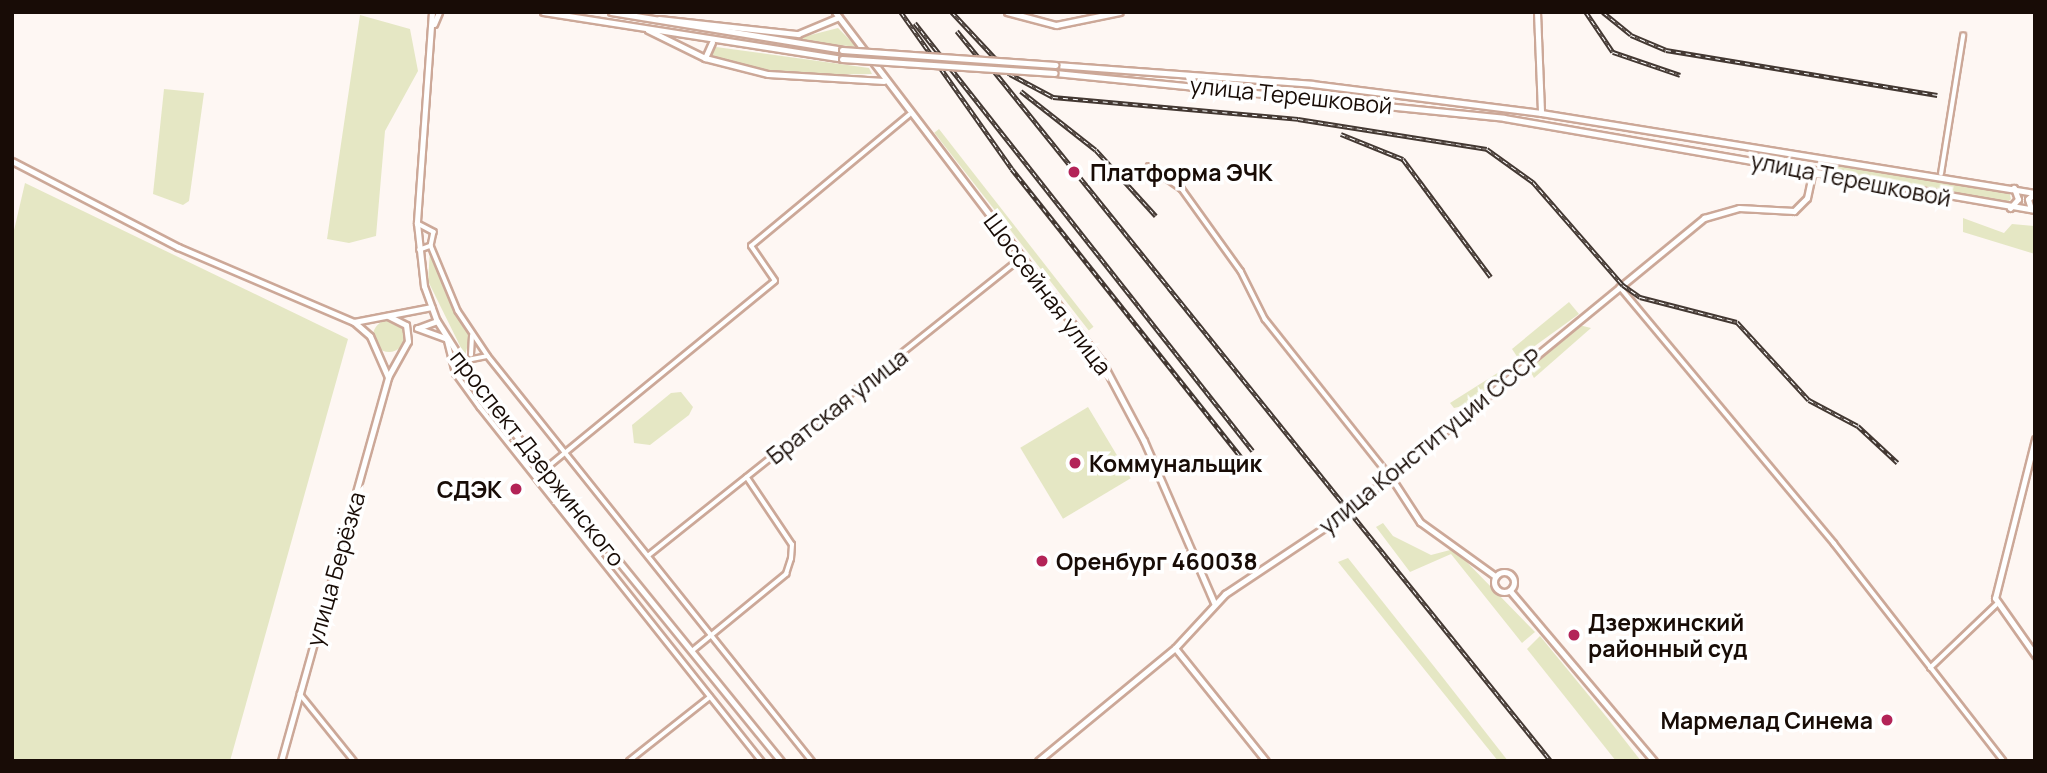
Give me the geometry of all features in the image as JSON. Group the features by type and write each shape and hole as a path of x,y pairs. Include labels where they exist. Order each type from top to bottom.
{"main road":[{"path":"432,12 434,24"},
{"path":"434,24 439,12"},
{"name":"улица Терешковой","path":"543,12 712,42 842,59 1367,101 1539,124 2033,210"},
{"name":"улица Терешковой","path":"611,12 715,33 842,50 1368,91 1541,113 1941,174 2035,193"},
{"path":"1007,12 1056,25 1119,12"},
{"path":"1536,12 1541,113 1539,124"},
{"path":"649,20 720,21 799,34 837,14"},
{"name":"Шоссейная улица","path":"837,14 909,115 1024,256 1124,400 1214,603"},
{"path":"633,28 635,17"},
{"path":"715,33 720,21"},
{"name":"проспект Дзержинского","path":"434,24 416,223 418,250 437,321 460,362 544,470 781,761"},
{"path":"648,30 705,58 799,80 884,81"},
{"path":"705,58 712,42"},
{"path":"1367,101 1368,91"},
{"name":"улица Конституции СССР","path":"1038,761 1175,648 1214,603 1330,524 1715,212 1798,209 1813,170 1815,156"},
{"path":"12,161 178,247 354,322 370,336 388,377"},
{"path":"2010,208 2018,200 2011,187"},
{"path":"2033,210 2028,199 2035,193"},
{"path":"354,322 378,320 432,307"},
{"path":"388,316 408,331"},
{"path":"370,336 378,320"},
{"path":"379,354 397,354 408,331 437,321"},
{"path":"417,328 447,340"},
{"name":"улица Берёзка","path":"281,761 388,377 397,354"},
{"path":"2035,439 1996,606 2035,655"},
{"path":"1390,476 1420,522 1494,576 1509,575 1511,592"},
{"path":"1494,576 1496,586 1511,592 1654,761"},
{"path":"1175,648 1266,761"}],"street":[{"path":"1941,174 1963,36"},
{"path":"544,470 775,281 751,246 909,115"},
{"path":"1149,166 1182,189 1241,271 1265,318 1390,476"},
{"path":"416,223 432,228 431,246 472,334 488,356 812,761"},
{"path":"418,250 431,246"},
{"name":"Братская улица","path":"649,555 1024,256"},
{"path":"1620,287 2004,761"},
{"path":"471,355 472,334"},
{"path":"447,340 456,374 762,761"},
{"path":"460,362 471,355 488,356"},
{"path":"692,652 786,574 791,559 792,545 747,478"},
{"path":"633,599 642,592"},
{"path":"1930,667 1996,606"},
{"path":"300,694 354,761"},
{"path":"629,761 710,696"}],"green space":[{"path":"360,15 410,29 418,71 385,131 376,236 349,243 327,239"},
{"path":"726,26 799,38 838,28 857,47 724,32"},
{"path":"716,47 869,68 872,74 785,75 713,58 708,55"},
{"path":"164,89 204,93 189,201 183,205 153,194"},
{"path":"939,129 1094,327 1089,330 934,133"},
{"path":"1821,163 2009,191 2011,199 2005,204 1858,177"},
{"path":"25,183 348,339 230,761 12,761 12,239"},
{"path":"1963,218 2004,233 2012,224 2035,226 2035,254 1963,232"},
{"path":"430,251 470,336 465,356 428,281"},
{"path":"1569,302 1579,314 1518,358 1512,349"},
{"path":"389,320 400,325 405,336 400,347 389,352 378,347 373,336 378,325"},
{"path":"1579,325 1591,328 1534,378 1528,367"},
{"path":"1507,367 1510,371 1467,405 1454,408 1450,403"},
{"path":"681,392 693,407 689,415 650,445 634,443 632,425 671,393"},
{"name":"Коммунальщик","path":"1088,407 1131,478 1063,519 1020,448"},
{"path":"1383,523 1393,536 1431,555 1454,549 1535,632 1522,643 1451,554 1410,572 1376,527"},
{"path":"1348,558 1508,761 1498,761 1338,562"},
{"path":"1540,636 1641,761 1616,761 1527,649"}],"railway":[{"path":"901,12 1012,169 1251,470"},
{"path":"952,12 1010,74 1053,97 1298,119 1487,149 1533,182 1623,285 1640,297 1737,322 1809,400 1858,426 1898,463"},
{"path":"1586,12 1613,52 1680,75"},
{"path":"1603,12 1631,35 1666,50 1937,95"},
{"path":"915,23 1253,451"},
{"path":"957,31 988,69"},
{"path":"986,61 1551,761"},
{"path":"1021,91 1096,150 1156,216"},
{"path":"1341,134 1403,159 1491,277"}],"place":[{"name":"Платформа ЭЧК","path":"1074,172"},
{"name":"Коммунальщик","path":"1075,463"},
{"name":"СДЭК","path":"516,489"},
{"name":"Оренбург 460038","path":"1042,561"},
{"name":"Дзержинский районный суд","path":"1574,635"},
{"name":"Мармелад Синема","path":"1887,720"}]}
